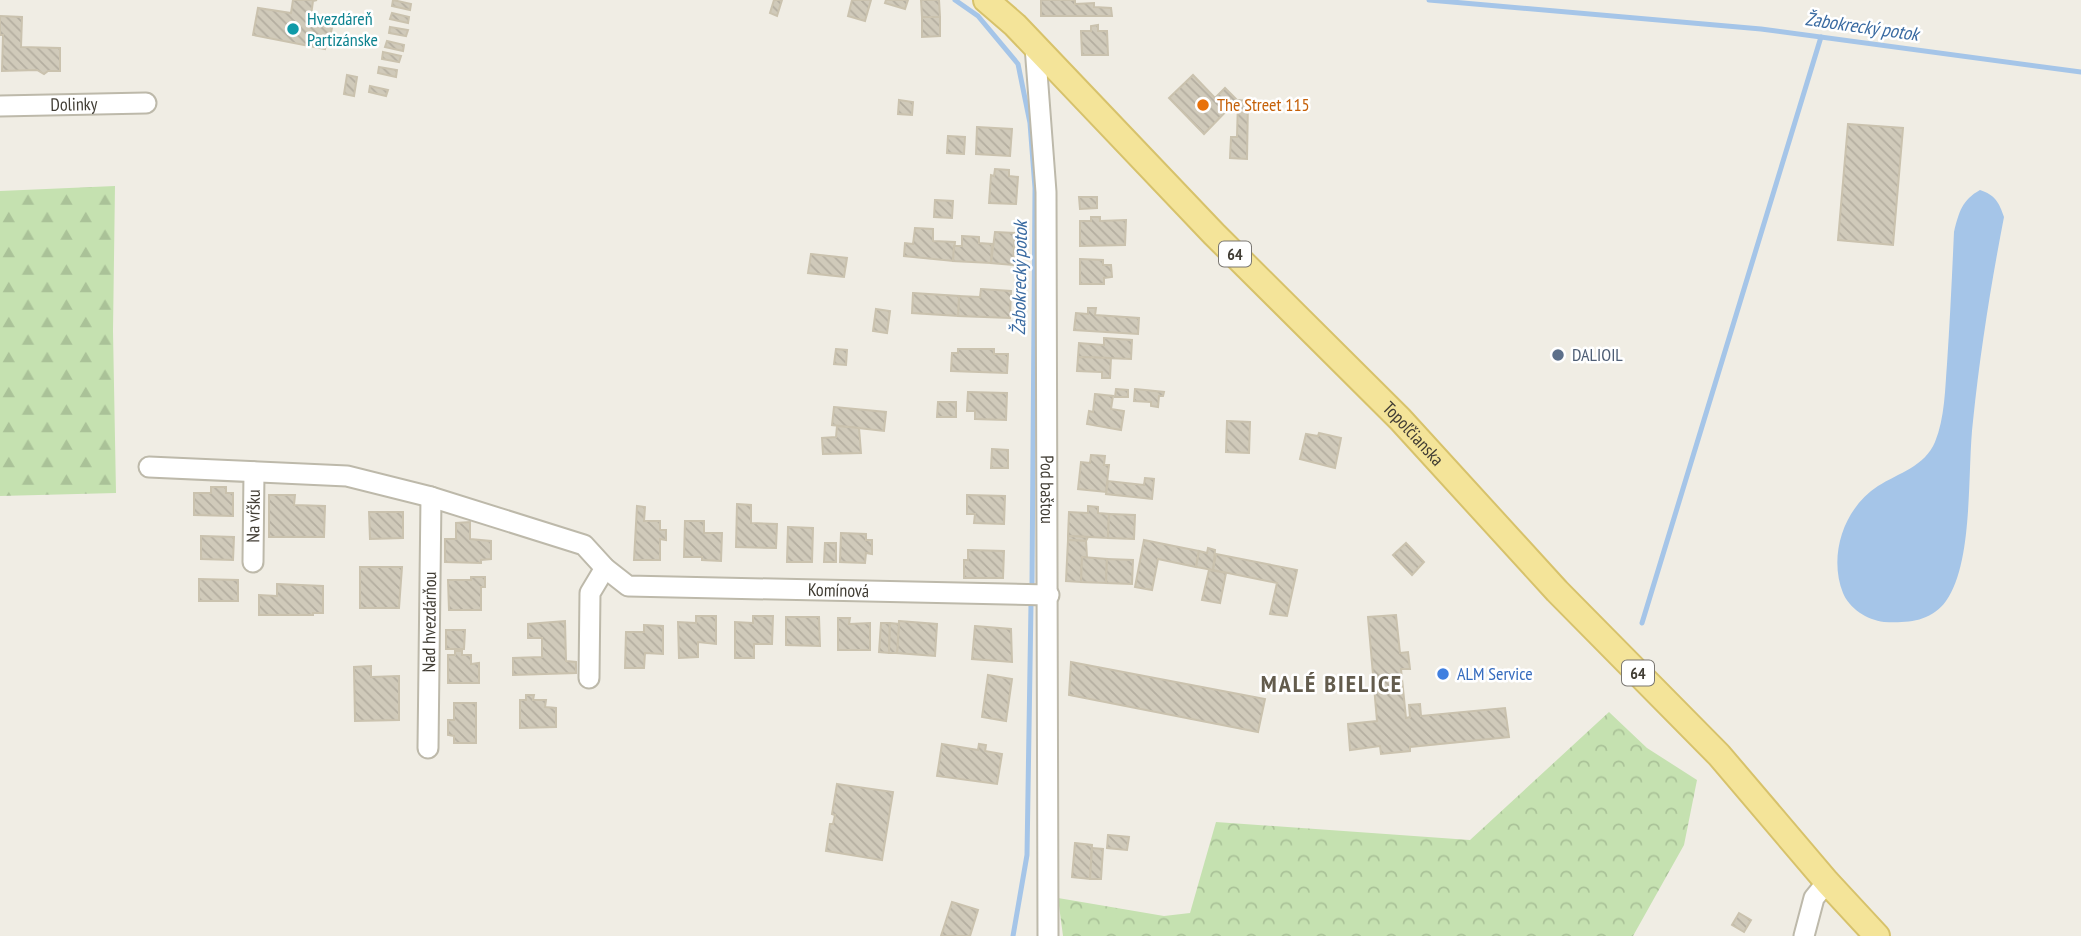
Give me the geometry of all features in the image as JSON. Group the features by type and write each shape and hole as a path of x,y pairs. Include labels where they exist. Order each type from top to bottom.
{"main road":[{"name":"Topoľčianska","path":"986,0 1035,46 1214,234 1400,419 1557,591 1719,755 1828,882"},
{"name":"64","path":"1828,882 1877,936"}],"street":[{"name":"Pod baštou","path":"1035,46 1046,192 1048,936"},
{"name":"Dolinky","path":"0,106 146,103"},
{"path":"149,467 347,477 431,498 584,545 605,568 590,593 589,678"},
{"name":"Na vŕšku","path":"253,562 254,472"},
{"name":"Nad hvezdárňou","path":"428,748 431,498"},
{"name":"Komínová","path":"605,568 628,586 1049,595"},
{"path":"1804,936 1814,898 1828,882"}],"green space":[{"path":"115,186 113,331 116,493 0,496 0,191"},
{"path":"1609,712 1647,748 1697,780 1684,845 1633,936 1063,936 1058,898 1164,916 1190,913 1216,822 1470,840"}],"water":[{"path":"1980,190 1996,200 2004,217 1979,370 1971,441 1968,515 1961,563 1955,584 1946,601 1933,613 1918,620 1878,621 1859,612 1843,593 1837,563 1842,534 1856,507 1866,495 1918,463 1935,442 1945,393 1954,232 1962,207"}],"building":[{"name":"Hvezdáreň Partizánske","path":"293,0 317,0 313,1 311,15 331,20 333,23 325,49 253,35 258,8 291,13"},
{"path":"393,0 411,4 410,10 392,6"},
{"path":"774,0 782,0 777,16 770,13"},
{"path":"852,0 871,0 865,21 848,16"},
{"path":"886,0 908,0 905,9 885,3"},
{"path":"921,0 939,0 940,17 922,17"},
{"path":"1041,0 1094,3 1094,7 1111,8 1112,16 1041,16"},
{"path":"392,13 409,17 408,23 390,19"},
{"path":"0,16 22,17 21,47 60,48 60,71 48,71 44,74 37,70 2,71 3,35 0,35"},
{"path":"922,17 940,17 940,36 922,37"},
{"path":"1098,25 1098,31 1107,31 1108,55 1082,55 1081,31 1091,31 1091,26"},
{"path":"390,27 408,30 406,36 389,33"},
{"path":"387,41 404,45 403,51 385,47"},
{"path":"383,52 401,56 399,62 382,59"},
{"path":"379,67 397,70 396,77 378,73"},
{"path":"347,75 357,77 354,96 344,94"},
{"name":"The Street 115","path":"1193,75 1215,98 1225,88 1237,100 1204,134 1169,98"},
{"path":"370,86 388,90 386,96 369,92"},
{"path":"899,100 913,102 912,115 898,114"},
{"path":"1238,100 1248,101 1247,159 1230,158 1231,137 1237,137"},
{"path":"1848,124 1903,128 1893,245 1838,240"},
{"path":"977,127 1012,129 1010,156 976,154"},
{"path":"948,136 965,137 964,154 947,153"},
{"path":"995,169 1009,170 1009,176 1018,177 1016,204 989,203 991,175 994,176"},
{"path":"1079,197 1097,197 1097,208 1080,209"},
{"path":"935,200 953,201 952,218 934,217"},
{"path":"1091,217 1100,217 1100,221 1126,220 1125,245 1080,246 1080,221 1091,221"},
{"path":"915,228 933,229 933,241 955,242 953,261 904,256 905,243 913,244"},
{"path":"995,232 1015,233 1013,265 991,263"},
{"path":"962,236 979,237 979,243 992,244 991,263 953,261 954,246 962,246"},
{"path":"811,254 847,258 844,277 808,273"},
{"path":"1080,259 1103,260 1103,265 1111,265 1112,277 1104,278 1104,284 1080,284"},
{"path":"981,289 1011,291 1010,318 958,316 959,296 980,297"},
{"path":"913,293 959,296 958,316 912,313"},
{"path":"1088,308 1096,308 1095,315 1139,318 1138,334 1074,330 1076,313 1088,314"},
{"path":"876,309 890,311 887,333 873,331"},
{"path":"1104,338 1132,340 1131,359 1078,357 1079,343 1104,345"},
{"path":"836,349 847,350 846,365 834,364"},
{"path":"958,349 994,349 994,354 1008,354 1007,373 951,371 952,353 958,353"},
{"path":"1078,357 1111,358 1110,378 1102,378 1102,372 1077,371"},
{"path":"1116,389 1128,390 1128,397 1115,397"},
{"path":"1135,389 1164,392 1163,396 1159,396 1158,407 1151,406 1151,402 1134,401"},
{"path":"968,392 1007,393 1006,420 975,419 975,411 967,411"},
{"path":"1095,394 1113,396 1111,409 1124,411 1121,430 1087,424 1089,411 1093,412"},
{"path":"938,402 956,402 956,417 937,417"},
{"path":"834,407 886,412 884,431 832,425"},
{"path":"1227,421 1250,422 1249,453 1226,452"},
{"path":"837,426 859,428 861,453 823,454 822,438 836,437"},
{"path":"1319,433 1341,438 1335,468 1300,459 1306,434 1318,436"},
{"path":"992,449 1008,450 1008,468 991,468"},
{"path":"1091,455 1105,456 1104,465 1109,465 1106,492 1078,489 1081,462 1090,463"},
{"path":"1145,478 1154,479 1152,499 1106,494 1108,481 1144,485"},
{"path":"211,487 226,487 226,493 233,493 233,516 194,515 194,493 211,493"},
{"path":"269,495 295,495 294,505 325,506 324,537 269,537"},
{"path":"967,495 1005,496 1004,524 974,523 975,514 967,514"},
{"path":"737,504 751,505 751,523 777,524 776,548 736,547"},
{"path":"637,506 645,507 644,521 660,521 660,530 666,530 666,540 660,539 660,560 634,560"},
{"path":"1088,506 1098,507 1098,513 1109,514 1108,538 1068,536 1069,512 1088,513"},
{"path":"369,512 403,512 403,538 370,539"},
{"path":"1109,514 1135,515 1134,539 1108,538"},
{"path":"685,521 704,521 704,533 722,533 721,561 684,557"},
{"path":"470,522 470,539 491,541 491,559 481,560 481,563 445,562 445,539 456,539 456,523"},
{"path":"788,527 813,528 812,562 787,562"},
{"path":"841,533 866,534 866,540 872,540 872,554 866,553 865,563 840,562"},
{"path":"201,536 234,537 233,560 201,559"},
{"path":"1068,536 1088,537 1086,541 1068,540"},
{"path":"1068,540 1086,541 1087,557 1082,557 1081,582 1066,581"},
{"path":"1144,540 1199,551 1196,567 1158,559 1152,590 1135,587"},
{"path":"825,543 836,543 836,562 824,562"},
{"path":"1406,543 1424,562 1412,575 1393,555"},
{"path":"1208,548 1215,550 1213,570 1196,567 1199,551 1207,553"},
{"path":"968,550 1004,551 1003,578 964,578 964,560 968,560"},
{"path":"1216,554 1297,570 1287,616 1270,614 1277,583 1213,570"},
{"path":"1082,557 1107,559 1106,583 1081,582"},
{"path":"1107,559 1133,560 1132,584 1106,583"},
{"path":"360,567 402,567 399,608 360,608"},
{"path":"1209,570 1226,573 1220,603 1202,600"},
{"path":"471,577 485,577 485,587 481,587 481,610 449,610 448,580 471,580"},
{"path":"199,579 238,580 238,601 199,601"},
{"path":"277,584 323,586 323,613 259,615 259,595 277,596"},
{"path":"1396,615 1400,653 1408,652 1410,669 1401,669 1406,718 1410,717 1409,705 1420,704 1421,716 1505,708 1509,737 1410,747 1410,751 1381,754 1380,746 1350,750 1348,724 1377,721 1368,617"},
{"path":"696,616 716,616 716,644 698,642 698,657 679,658 678,622 696,623"},
{"path":"753,616 773,616 772,644 754,644 754,658 735,658 735,622 753,623"},
{"path":"786,617 819,617 820,646 786,645"},
{"path":"838,618 850,618 849,624 870,623 870,650 838,650"},
{"path":"565,621 566,661 576,662 576,673 513,675 513,658 542,657 542,638 528,638 528,624"},
{"path":"899,621 937,624 935,656 897,653"},
{"path":"881,623 890,623 889,653 879,652"},
{"path":"890,623 899,624 897,653 889,653"},
{"path":"644,625 663,626 663,654 645,653 644,668 625,668 626,632 644,632"},
{"path":"975,626 1011,629 1012,662 972,659"},
{"path":"446,630 465,630 464,649 446,649"},
{"path":"455,651 462,651 462,655 471,655 471,664 479,663 479,683 448,683 448,655 455,655"},
{"path":"1071,662 1265,699 1258,732 1069,695"},
{"path":"371,666 371,677 399,676 399,720 355,721 354,667"},
{"path":"988,675 1012,679 1006,721 982,717"},
{"path":"526,695 534,695 533,700 546,700 545,707 556,708 556,727 520,728 520,700 526,700"},
{"path":"454,703 476,703 476,743 454,743 454,736 448,735 448,720 454,720"},
{"path":"942,744 978,750 979,744 986,745 985,751 1002,754 997,784 937,776"},
{"path":"837,784 893,792 882,860 826,851 830,824 833,824 835,815 832,814"},
{"path":"1108,835 1129,837 1127,850 1107,848"},
{"path":"1075,843 1092,845 1090,879 1072,877"},
{"path":"1092,848 1103,849 1101,879 1090,879"},
{"path":"952,902 978,910 970,936 941,936"},
{"path":"1739,913 1751,920 1744,932 1732,925"}],"waterway":[{"name":"Žabokrecký potok","path":"955,0 978,16 1018,64 1030,123 1035,188 1032,584"},
{"name":"Žabokrecký potok","path":"1429,0 1761,29 2081,72"},
{"path":"1642,623 1821,37"},
{"name":"Žabokrecký potok","path":"1013,936 1027,855 1031,604"}],"place":[{"name":"Hvezdáreň Partizánske","path":"293,29"},
{"name":"The Street 115","path":"1203,105"},
{"name":"DALIOIL","path":"1558,355"},
{"name":"ALM Service","path":"1443,674"}],"district":[{"name":"MALÉ BIELICE","path":"1332,684"}]}
